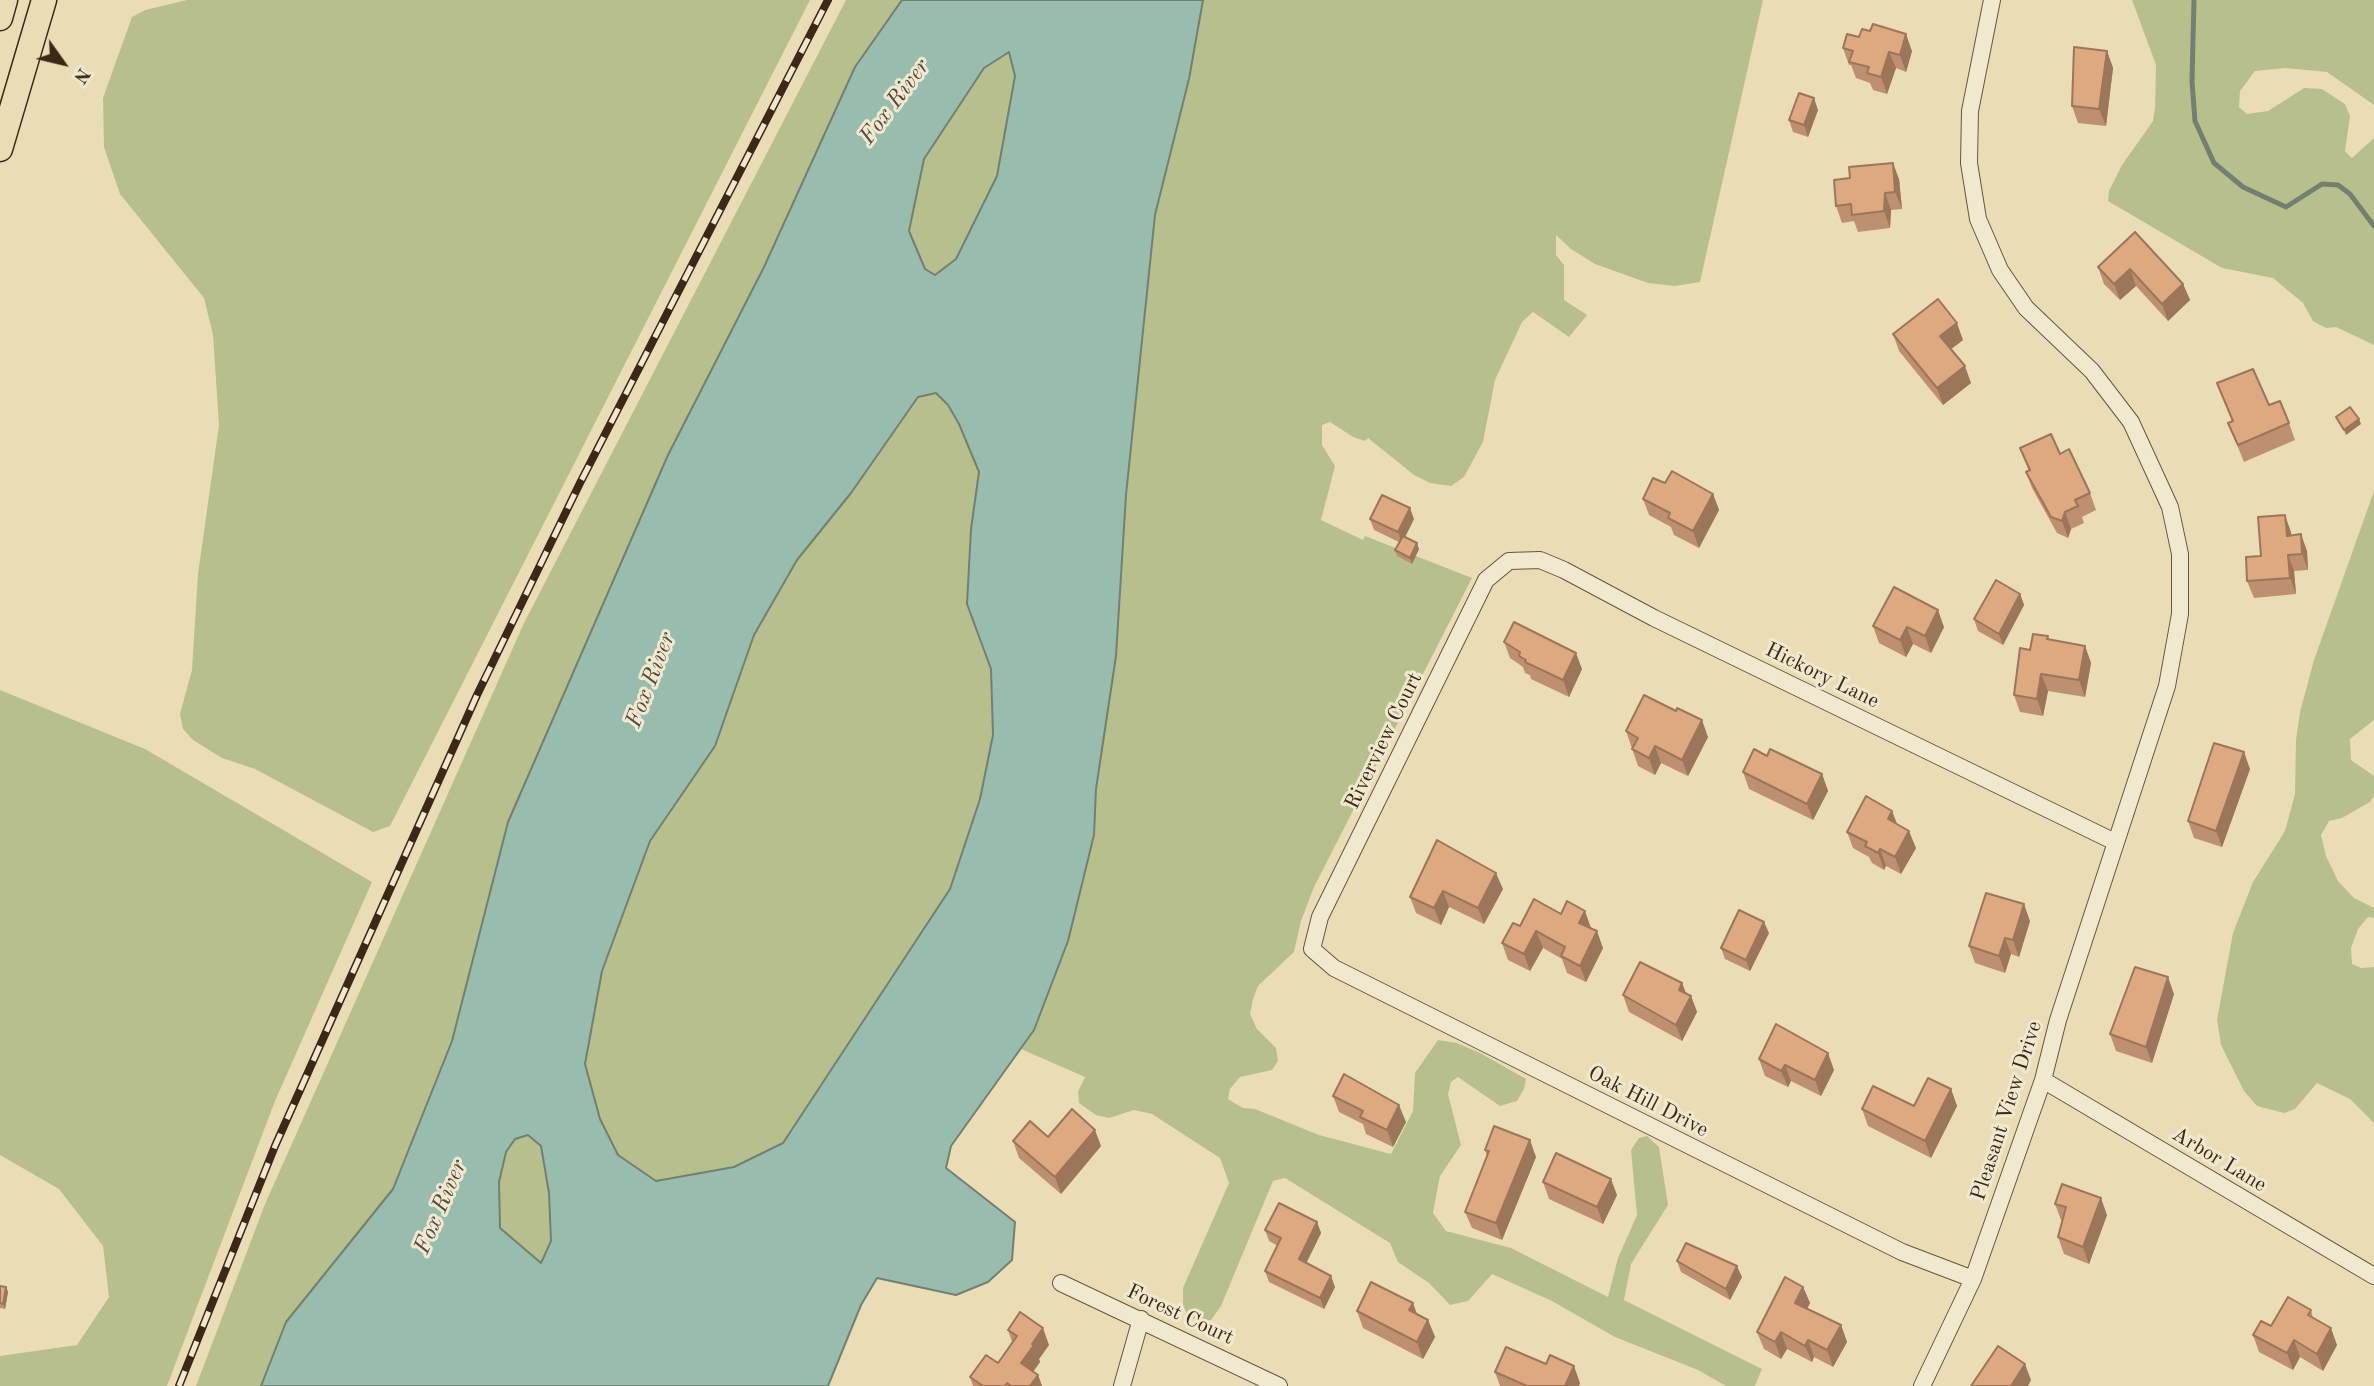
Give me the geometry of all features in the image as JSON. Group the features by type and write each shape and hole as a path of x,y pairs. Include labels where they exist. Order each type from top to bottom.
{"main road":[{"path":"0,18 5,0"},
{"path":"0,149 44,0"}],"street":[{"name":"Pleasant View Drive","path":"1922,1386 1973,1279 2043,1080 2058,1020 2167,686 2180,614 2180,554 2162,484 2131,422 2092,371 2026,308 2000,270 1978,219 1969,163 1970,111 1992,0"},
{"name":"Hickory Lane","path":"1509,561 1540,560 1564,570 1654,618 2115,842"},
{"name":"Riverview Court","path":"1312,949 1320,917 1486,580 1509,561"},
{"name":"Oak Hill Drive","path":"1312,949 1334,968 1878,1240 1973,1279"},
{"name":"Arbor Lane","path":"2043,1080 2374,1276"},
{"name":"Forest Court","path":"1061,1283 1279,1386"},
{"path":"1122,1386 1141,1319"}],"green space":[{"path":"187,0 810,0 390,826 373,832 255,769 222,758 193,740 183,729 180,714 192,670 198,574 219,425 213,335 204,298 120,194 104,147 103,98 132,17 145,10"},
{"path":"846,0 902,0 855,67 764,267 668,455 452,1041 393,1189 286,1322 261,1386 196,1386 265,1204 524,623"},
{"path":"1203,0 1763,0 1700,282 1675,286 1648,283 1595,264 1571,249 1556,235 1556,255 1564,265 1564,300 1587,315 1569,337 1533,312 1522,322 1495,380 1483,442 1464,477 1451,486 1430,483 1414,475 1368,438 1365,441 1353,437 1330,422 1322,425 1322,445 1335,466 1321,520 1363,540 1365,536 1472,578 1314,887 1301,921 1294,952 1258,986 1250,1014 1257,1029 1276,1048 1278,1061 1272,1070 1240,1077 1230,1089 1228,1099 1243,1108 1255,1109 1319,1135 1391,1154 1413,1111 1415,1073 1438,1040 1457,1043 1480,1053 1526,1079 1524,1089 1517,1101 1500,1106 1458,1077 1451,1082 1448,1094 1461,1145 1440,1176 1433,1213 1446,1231 1511,1248 1608,1297 1618,1258 1637,1215 1631,1150 1639,1138 1647,1136 1659,1147 1668,1205 1631,1264 1624,1300 1762,1369 1755,1386 1726,1386 1698,1370 1615,1337 1552,1301 1492,1274 1468,1301 1450,1305 1429,1283 1398,1262 1390,1243 1285,1178 1273,1181 1221,1306 1211,1320 1198,1321 1188,1316 1183,1305 1183,1288 1229,1183 1220,1158 1152,1114 1134,1110 1109,1118 1096,1115 1079,1103 1078,1092 1085,1077 1021,1049 1034,1030 1094,835 1096,789 1116,656 1126,495 1155,215 1188,79"},
{"path":"2132,0 2374,0 2374,105 2327,72 2285,68 2255,71 2240,91 2239,107 2247,114 2268,111 2304,88 2322,89 2345,104 2350,116 2345,151 2352,158 2374,138 2374,345 2336,327 2326,328 2313,321 2303,303 2273,278 2222,268 2108,201 2109,191 2122,165 2153,121 2155,108 2156,65"},
{"path":"1009,51 1015,76 997,176 956,259 935,275 925,269 909,231 924,159 984,68"},
{"path":"936,393 948,404 959,424 979,472 971,529 967,603 991,669 993,735 980,799 950,889 783,1143 734,1167 656,1181 618,1155 600,1119 585,1063 602,971 650,842 715,746 754,635 797,559 851,493 919,397"},
{"path":"2374,491 2374,720 2350,739 2351,760 2374,776 2374,796 2370,802 2342,818 2329,821 2321,835 2326,856 2338,881 2354,898 2374,908 2374,918 2368,917 2358,929 2351,948 2352,964 2361,968 2374,967 2374,1123 2350,1099 2317,1083 2295,1109 2284,1113 2257,1106 2244,1091 2221,1045 2217,1020 2233,933 2253,882 2285,831 2295,794 2296,740 2300,712 2314,660"},
{"path":"0,690 145,749 372,882 275,1101 167,1386 0,1386 0,1356 77,1345 109,1297 103,1246 59,1189 0,1155"},
{"path":"528,1135 541,1146 549,1193 551,1241 542,1264 500,1228 499,1182 506,1152 515,1138"}],"water":[{"name":"Fox River","path":"902,0 1203,0 1189,79 1155,215 1126,495 1116,656 1096,789 1094,835 1068,941 1034,1030 951,1146 946,1168 1015,1222 1012,1260 988,1282 956,1295 877,1278 861,1305 828,1386 261,1386 286,1322 393,1189 452,1041 508,822 668,455 764,267 855,67","holes":["1009,52 1015,76 997,176 956,259 935,275 925,269 909,231 924,159 984,68","936,393 948,405 979,472 971,529 967,604 991,669 993,735 980,799 950,889 783,1143 734,1167 656,1181 618,1155 600,1119 585,1064 602,971 650,841 715,746 754,635 797,560 851,493 918,397","528,1135 541,1146 549,1193 551,1241 541,1263 500,1228 499,1182 506,1152 515,1139"]}],"building":[{"path":"1873,24 1906,34 1900,55 1889,52 1881,77 1867,73 1869,67 1849,62 1853,51 1843,48 1847,34 1859,37 1862,29 1870,31"},
{"path":"2074,47 2107,51 2099,109 2072,106"},
{"path":"1799,93 1814,98 1804,125 1789,120"},
{"path":"1893,163 1895,192 1885,193 1884,211 1852,215 1851,204 1836,206 1834,180 1850,178 1849,167"},
{"path":"2135,232 2183,284 2162,304 2130,269 2114,284 2098,267"},
{"path":"1938,299 1957,323 1940,336 1965,366 1937,388 1893,334"},
{"path":"2253,369 2269,405 2280,401 2289,423 2238,445 2228,423 2233,421 2217,383"},
{"path":"2350,407 2359,419 2344,430 2336,417"},
{"path":"2051,434 2060,454 2069,449 2090,493 2075,500 2078,506 2065,512 2062,521 2051,517 2026,472 2030,470 2020,448"},
{"path":"1672,471 1713,494 1693,531 1668,518 1670,513 1643,499 1653,478 1665,483"},
{"path":"1382,495 1410,508 1398,532 1370,519"},
{"path":"2285,515 2287,536 2301,534 2302,554 2288,555 2290,578 2247,581 2246,557 2261,556 2258,517"},
{"path":"1403,536 1417,543 1410,558 1395,550"},
{"path":"1996,580 2020,594 1999,634 1974,619"},
{"path":"1894,587 1938,610 1925,636 1907,627 1900,640 1873,626"},
{"path":"1514,622 1576,653 1563,680 1525,662 1526,660 1519,656 1520,652 1504,642"},
{"path":"2033,634 2085,646 2079,680 2041,674 2037,699 2014,695 2020,648 2030,650"},
{"path":"1644,695 1702,720 1682,760 1655,746 1649,758 1632,749 1638,738 1626,731"},
{"path":"2214,743 2244,752 2216,831 2188,821"},
{"path":"1754,749 1767,756 1770,749 1822,774 1807,804 1743,772"},
{"path":"1866,796 1892,811 1888,819 1909,831 1895,857 1880,849 1878,853 1865,846 1867,842 1847,832"},
{"path":"1437,840 1496,873 1478,908 1443,891 1434,908 1410,897"},
{"path":"1986,893 2024,904 2013,940 2005,938 1999,956 1969,946"},
{"path":"1534,899 1561,914 1567,901 1585,911 1579,923 1597,931 1580,966 1561,956 1565,947 1536,931 1524,954 1502,943 1513,923 1520,926"},
{"path":"1739,910 1764,922 1746,960 1721,948"},
{"path":"1640,962 1682,983 1679,990 1691,996 1676,1025 1623,995"},
{"path":"2135,967 2168,977 2146,1047 2110,1034"},
{"path":"1776,1024 1828,1053 1815,1080 1785,1065 1781,1071 1759,1059"},
{"path":"1344,1074 1399,1105 1387,1130 1360,1117 1363,1111 1333,1096"},
{"path":"1928,1078 1951,1089 1925,1141 1862,1109 1873,1086 1914,1106"},
{"path":"1072,1109 1095,1130 1055,1177 1013,1141 1030,1121 1048,1137"},
{"path":"1494,1126 1530,1140 1496,1223 1465,1212 1489,1151 1485,1150"},
{"path":"1556,1153 1611,1179 1597,1207 1543,1182"},
{"path":"2062,1184 2101,1198 2083,1247 2058,1237 2066,1207 2055,1204"},
{"path":"1279,1203 1317,1222 1299,1259 1331,1276 1320,1298 1265,1271 1281,1238 1265,1230"},
{"path":"1686,1243 1737,1266 1726,1289 1677,1261"},
{"path":"1785,1277 1803,1287 1795,1303 1841,1325 1827,1350 1808,1340 1805,1346 1781,1332 1775,1342 1757,1332"},
{"path":"1371,1282 1413,1303 1409,1310 1428,1320 1417,1342 1357,1311"},
{"path":"0,1286 6,1287 3,1304 0,1303"},
{"path":"2288,1297 2311,1310 2308,1315 2331,1328 2317,1354 2294,1340 2287,1353 2253,1335 2261,1321 2271,1326"},
{"path":"1020,1312 1043,1328 1021,1363 1038,1375 1030,1386 1011,1386 1007,1383 1005,1386 983,1386 970,1377 986,1355 998,1363 1017,1336 1008,1330"},
{"path":"1998,1346 2025,1364 2011,1386 1971,1386"},
{"path":"1506,1347 1546,1364 1550,1355 1574,1366 1565,1386 1527,1386 1495,1372"}],"waterway":[{"path":"2194,0 2192,81 2195,121 2214,163 2243,187 2286,207 2322,184 2338,185 2350,194 2374,226"}],"railway":[{"path":"179,1386 275,1146 477,695 580,483 828,0"}]}
